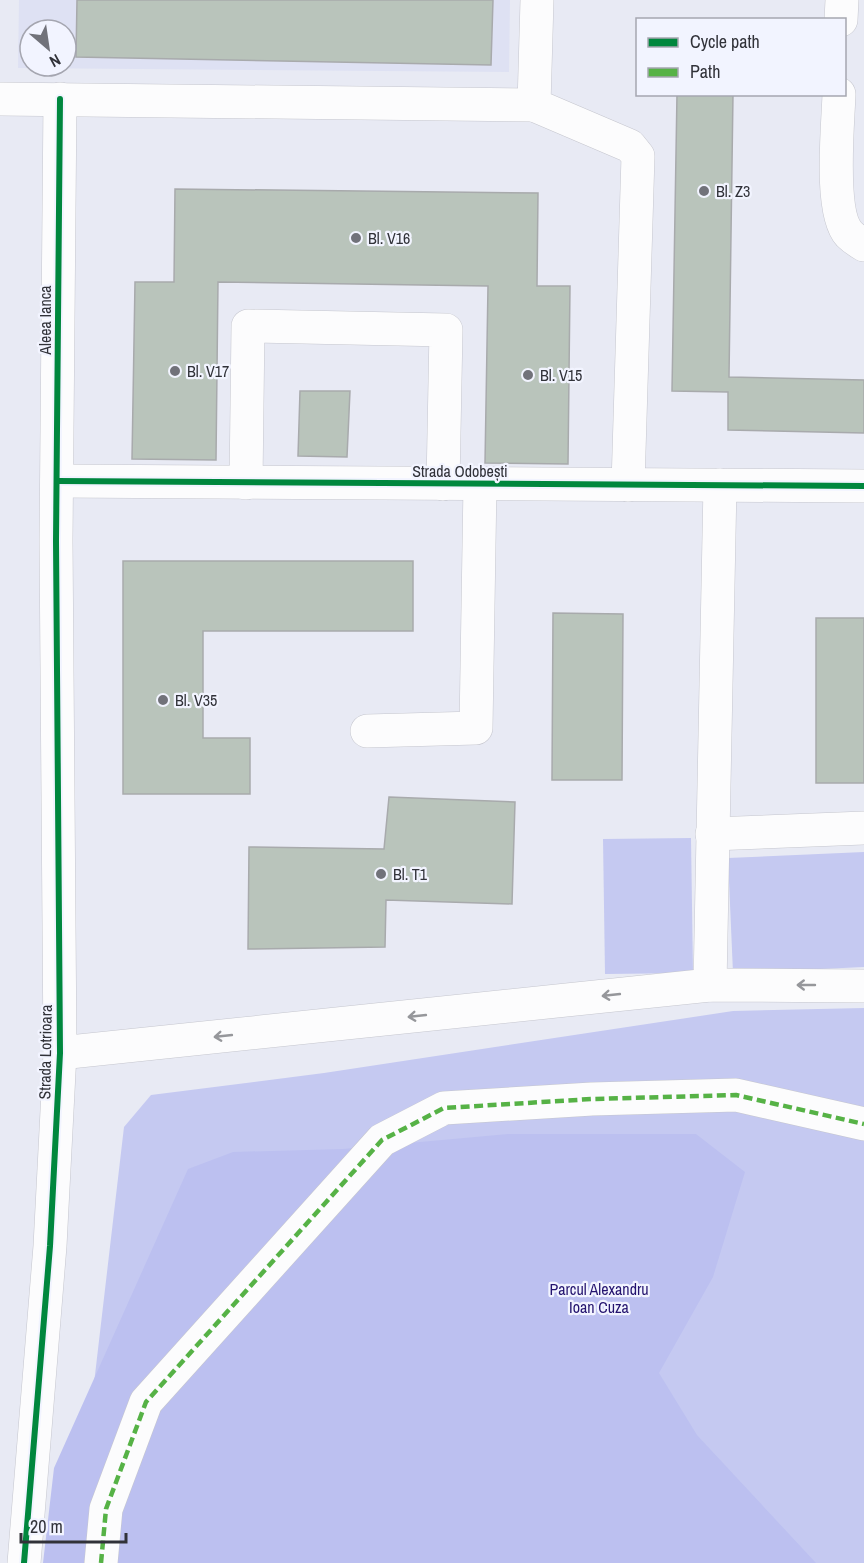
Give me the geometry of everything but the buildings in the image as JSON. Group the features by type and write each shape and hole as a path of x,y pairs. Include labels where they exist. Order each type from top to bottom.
{"street":[{"path":"534,105 537,0"},
{"path":"841,18 842,0"},
{"path":"839,96 836,173 839,210 848,233 864,245"},
{"path":"0,99 534,105 630,146 638,156 628,485"},
{"name":"Aleea Ianca","path":"56,541 60,99"},
{"path":"246,483 248,326 446,330 443,484"},
{"name":"Strada Odobești","path":"57,481 864,486"},
{"name":"Strada Odobești","path":"367,731 477,728 480,484"},
{"path":"710,985 720,485"},
{"name":"Strada Lotrioara","path":"24,1563 50,1246 60,1053 56,541"},
{"path":"712,834 864,828"},
{"path":"60,1053 710,985 864,986"},
{"path":"101,1563 106,1509 146,1402 382,1140 444,1108 592,1099 736,1095 864,1124"}],"shaded area":[{"path":"19,0 510,0 509,72 78,68 78,18 19,18"}],"green space":[{"path":"691,838 693,973 605,974 603,839"},
{"path":"864,852 864,967 733,973 728,858"},
{"name":"Parcul Alexandru Ioan Cuza","path":"864,1008 864,1563 73,1563 124,1127 151,1095 324,1073 733,1011"},
{"name":"Parcul Alexandru Ioan Cuza","path":"508,1134 696,1134 745,1172 713,1277 659,1373 697,1435 816,1563 43,1563 54,1468 188,1169 233,1152 343,1149"}],"marked path":[{"path":"101,1563 106,1509 146,1402 382,1140 444,1108 592,1099 736,1095 864,1124"}],"cycle path":[{"path":"24,1563 50,1246 60,1053 56,541 60,99"},
{"path":"57,481 864,486"}],"place":[{"name":"Bl. Z3","path":"704,191"},
{"name":"Bl. V16","path":"356,238"},
{"name":"Bl. V17","path":"175,371"},
{"name":"Bl. V15","path":"528,375"},
{"name":"Bl. V35","path":"163,700"},
{"name":"Bl. T1","path":"381,874"}]}
